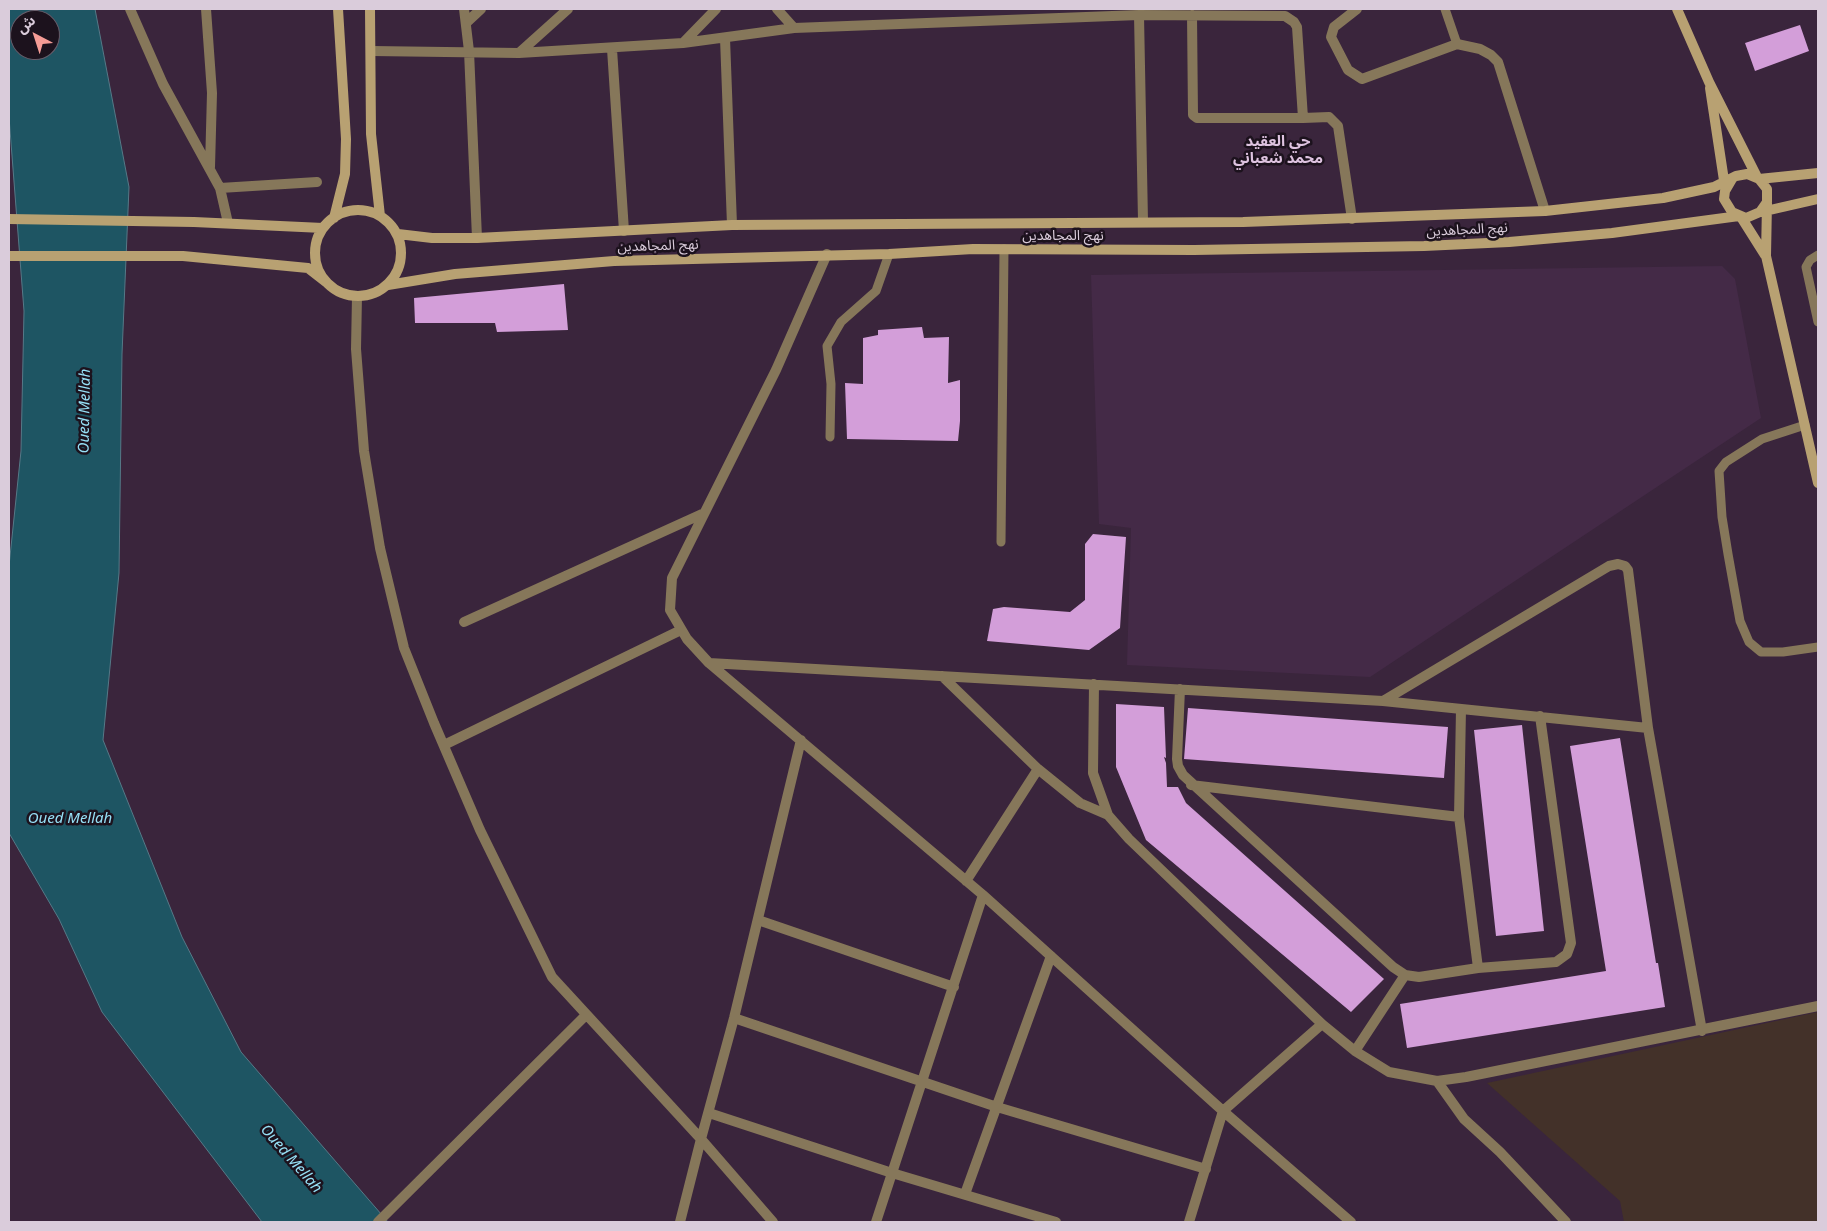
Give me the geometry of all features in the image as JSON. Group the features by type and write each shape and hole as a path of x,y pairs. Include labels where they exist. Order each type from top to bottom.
{"main road":[{"path":"334,218 345,174 346,139 338,9"},
{"path":"370,9 372,51 371,134 380,216"},
{"path":"1677,9 1709,82 1758,178 1767,189 1765,208 1766,256 1818,483"},
{"path":"1709,82 1727,184 1727,206 1740,217 1766,256"},
{"path":"1727,184 1742,174 1758,178 1818,173"},
{"name":"نهج المجاهدين","path":"398,234 432,238 477,238 732,225 1143,221 1243,222 1352,219 1545,211 1663,198 1727,184"},
{"path":"1740,217 1751,217 1765,208 1818,199"},
{"path":"10,256 182,256 308,268 326,282 346,294 356,296 373,293 388,285 396,274 401,261 401,248 398,234 390,223 369,211 357,210 345,212 334,218 323,228 317,241 315,256 318,270 326,282"},
{"name":"نهج المجاهدين","path":"388,285 455,274 614,261 1004,250 1194,250 1424,246 1555,239 1740,217"},
{"path":"10,219 194,222 323,228"}],"street":[{"path":"130,9 163,84 220,188 228,223"},
{"path":"206,9 212,93 210,168"},
{"path":"464,9 469,51 477,238"},
{"path":"466,23 481,9"},
{"path":"519,53 568,9"},
{"path":"683,43 716,9"},
{"path":"777,9 794,28"},
{"path":"1357,9 1334,27 1331,38 1348,70 1362,79 1458,44 1480,49 1491,55 1498,62 1545,211"},
{"path":"372,51 519,53 612,49 683,43 794,28 1139,15 1285,16 1294,22 1297,28 1303,118"},
{"path":"1139,15 1143,221"},
{"path":"1192,15 1194,115 1197,118 1329,117 1338,126 1352,219"},
{"path":"725,38 732,225"},
{"path":"612,49 624,232"},
{"path":"220,188 316,182"},
{"path":"827,254 776,370 702,514 672,578 670,610 687,640 709,663 983,895 1223,1112 1351,1222"},
{"path":"356,296 356,349 364,451 380,548 404,648 480,830 552,977 701,1139 773,1222"},
{"path":"464,622 702,514"},
{"path":"1383,701 1609,566 1618,564 1628,570 1648,728 1702,1031"},
{"path":"444,745 681,630"},
{"path":"709,663 1383,701 1648,728"},
{"path":"942,676 1038,769 1080,803 1108,815"},
{"path":"1094,684 1093,774 1108,815 1129,839 1322,1024 1355,1051 1389,1072 1436,1081 1466,1077 1702,1031 1818,1006"},
{"path":"1180,689 1178,766 1191,785 1393,967 1405,975 1419,977 1478,968 1556,962 1568,954 1572,943 1540,716"},
{"path":"1460,709 1459,817 1478,968"},
{"path":"680,1222 734,1018 801,740"},
{"path":"966,881 1038,769"},
{"path":"1191,785 1459,817"},
{"path":"876,1222 983,895"},
{"path":"758,920 954,987"},
{"path":"965,1194 1051,956"},
{"path":"1355,1051 1405,975"},
{"path":"378,1222 586,1015"},
{"path":"734,1018 997,1108 1206,1169"},
{"path":"1189,1222 1223,1112 1322,1024"},
{"path":"1436,1081 1464,1119 1500,1152 1566,1222"},
{"path":"709,1113 1056,1222"}],"lane":[{"path":"1446,9 1458,44"},
{"path":"1001,542 1004,250"},
{"path":"830,437 831,384 827,346 841,322 876,291 889,254"},
{"path":"1818,255 1810,260 1806,266 1818,322"},
{"path":"1805,425 1762,439 1731,458 1719,471 1722,517 1738,612 1749,642 1761,652 1783,652 1818,646"}],"shaded area":[{"path":"1722,266 1735,279 1761,418 1370,677 1127,665 1131,528 1099,524 1091,275"},
{"path":"1818,1012 1818,1222 1624,1222 1620,1201 1487,1083"}],"water":[{"name":"Oued Mellah","path":"9,9 95,9 129,187 122,354 119,573 103,740 182,937 241,1052 388,1222 262,1222 102,1012 59,919 9,833 9,566 21,451 24,311 9,117"}],"building":[{"path":"1800,25 1809,51 1755,71 1745,43"},
{"path":"564,284 568,330 497,332 495,323 415,323 414,298"},
{"path":"922,327 924,338 949,337 948,383 960,380 958,441 847,439 845,383 863,384 863,338 878,335 878,330"},
{"path":"1093,534 1126,537 1120,628 1089,650 987,641 993,609 1004,607 1070,612 1085,600 1085,544"},
{"path":"1116,704 1164,707 1166,758 1164,757 1167,787 1178,787 1186,803 1384,979 1351,1012 1146,840 1116,767"},
{"path":"1188,708 1448,727 1444,778 1184,759"},
{"path":"1522,725 1544,931 1496,936 1474,730"},
{"path":"1620,738 1656,963 1658,963 1665,1007 1407,1048 1400,1004 1606,971 1570,746"}],"district":[{"name":"حي العقيد محمد شعباني","path":"1278,150"}]}
